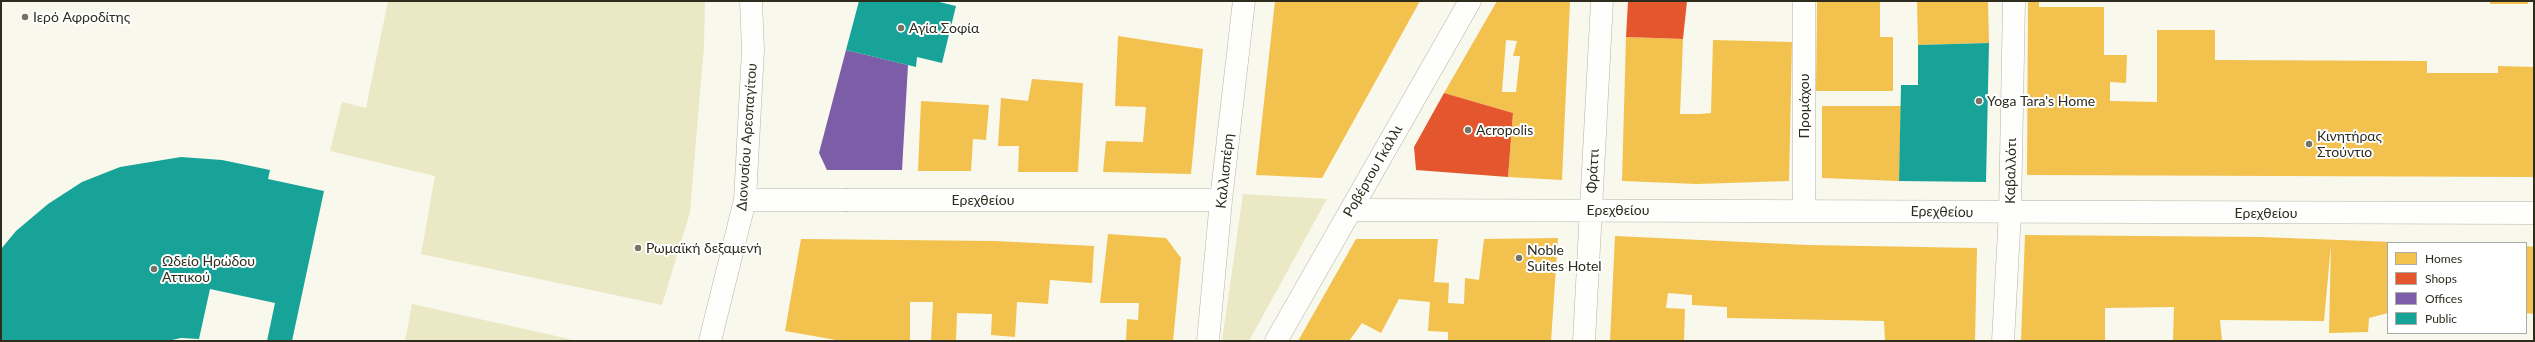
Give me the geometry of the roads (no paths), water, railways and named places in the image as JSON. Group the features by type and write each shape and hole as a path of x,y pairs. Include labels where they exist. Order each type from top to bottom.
{"street":[{"name":"Διονυσίου Αρεοπαγίτου","path":"710,341 745,200 753,50 751,1"},
{"name":"Καλλισπέρη","path":"1208,341 1221,200 1244,1"},
{"name":"Ροβέρτου Γκάλλι","path":"1276,341 1470,1"},
{"name":"Φράττι","path":"1584,341 1602,1"},
{"name":"Προμάχου","path":"1804,1 1804,210"},
{"name":"Καβαλλότι","path":"2003,341 2010,212 2014,1"},
{"name":"Ερεχθείου","path":"745,200 1221,200"},
{"name":"Ερεχθείου","path":"1351,210 1591,209 2010,212 2534,213"}],"place":[{"name":"Ιερό Αφροδίτης","path":"25,17"},
{"name":"Αγία Σοφία","path":"901,28"},
{"name":"Yoga Tara's Home","path":"1979,101"},
{"name":"Acropolis","path":"1468,130"},
{"name":"Κινητήρας Στούντιο","path":"2309,144"},
{"name":"Ρωμαϊκή δεξαμενή","path":"638,248"},
{"name":"Noble Suites Hotel","path":"1519,258"},
{"name":"Ωδείο Ηρώδου Αττικού","path":"154,269"}]}
